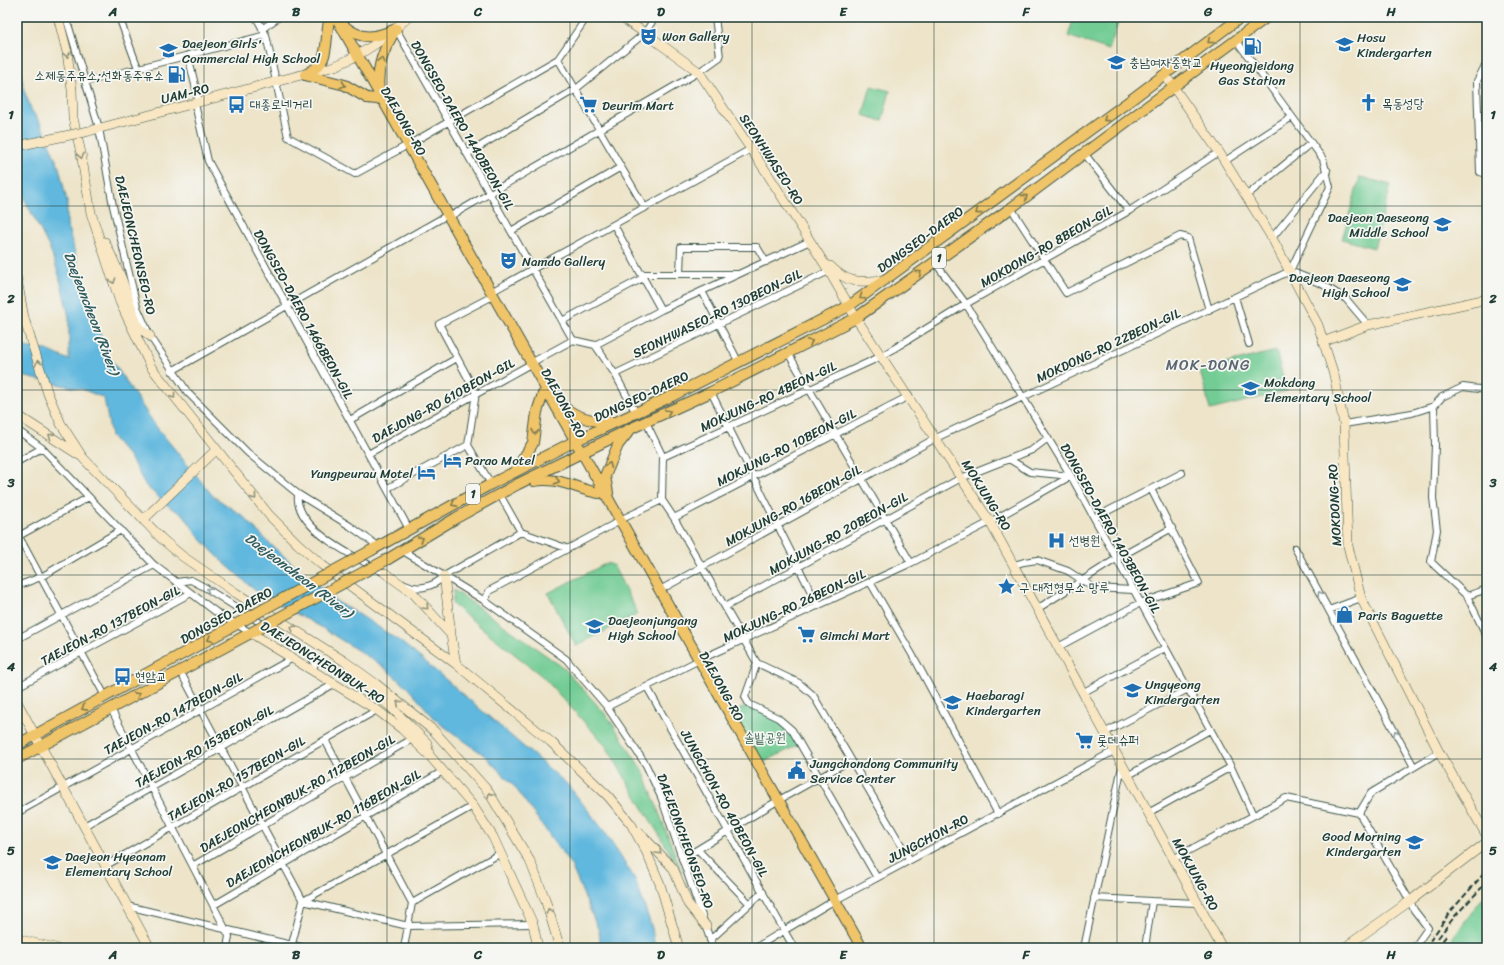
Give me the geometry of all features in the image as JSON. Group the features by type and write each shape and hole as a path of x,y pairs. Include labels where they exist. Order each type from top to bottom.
{"main road":[{"path":"58,17 67,52 72,90 72,118 81,153 91,213 120,302 151,367 269,515 298,544 322,565 456,664 577,765 608,796 631,824 662,854 672,868 688,904 706,926"},
{"name":"UAM-RO","path":"17,146 89,131 305,75 356,58 396,29 408,17"},
{"path":"621,17 699,72"},
{"name":"DONGSEO-DAERO","path":"17,745 491,484 573,442 739,363 849,306 1165,75 1241,17"},
{"name":"DONGSEO-DAERO","path":"17,759 403,551 456,518 518,484 632,428 711,392 856,318 934,261 1011,208 1267,17"},
{"path":"305,75 320,65 325,54 327,29 334,18 355,34 368,37 381,36 396,29"},
{"name":"DAEJONG-RO","path":"334,18 573,442 610,502 618,522 776,802 862,948"},
{"path":"305,75 345,85 367,98 378,97 378,76 381,58 396,29"},
{"name":"SEONHWASEO-RO","path":"699,72 820,256 856,318"},
{"name":"MOKDONG-RO","path":"1165,75 1225,161 1272,238 1318,325 1334,375 1344,424 1348,546 1361,598 1439,752 1487,836"},
{"path":"91,213 121,277 138,327 150,336"},
{"path":"820,256 843,278 856,282 885,280"},
{"path":"17,279 28,332 48,394 61,424 83,458 162,539 202,571 314,641 376,684 434,731 488,791 530,861 545,899 560,948"},
{"path":"1323,342 1368,325 1487,299"},
{"name":"MOKJUNG-RO","path":"856,318 909,396 990,522 1222,948"},
{"path":"516,471 533,443 537,412 544,390 566,410 594,421 617,422"},
{"path":"17,415 83,458"},
{"path":"610,502 605,476 618,445 632,428"},
{"path":"143,520 216,450"},
{"name":"DAEJONG-RO","path":"580,453 599,493 660,590 697,661"},
{"path":"518,484 545,478 563,482 583,490 599,493"},
{"path":"385,573 413,593 451,635"},
{"path":"444,576 456,664"},
{"name":"DAEJEONCHEONBUK-RO","path":"254,631 293,658 377,710 412,739 428,755 473,806 493,837 533,924 538,948"},
{"path":"314,641 392,708 427,743 428,755"},
{"path":"17,702 150,948"},
{"path":"631,824 646,851 660,884 679,948"},
{"path":"1344,948 1410,901 1487,842"},
{"name":"DAEJONG-RO","path":"833,901 855,948"},
{"path":"17,939 55,948"}],"street":[{"name":"DAEJEONCHEONSEO-RO","path":"66,17 99,128 126,262 137,307 150,336 188,393 243,449 298,494 350,526 375,548"},
{"path":"119,17 138,68"},
{"path":"256,17 266,35 288,137 355,174 558,59 587,17"},
{"path":"262,29 279,17"},
{"path":"467,154 576,89 645,33 655,17"},
{"path":"172,371 446,217 490,194 699,72 720,57 715,17"},
{"name":"DONGSEO-DAERO 1440BEON-GIL","path":"396,29 573,340"},
{"path":"85,82 266,35"},
{"path":"1236,40 1312,143 1323,159 1327,170 1330,186 1290,271 1322,284 1346,299 1368,325"},
{"name":"DONGSEO-DAERO 1466BEON-GIL","path":"188,55 208,161 388,488 409,529"},
{"path":"558,59 645,208"},
{"path":"1487,62 1477,81 1480,172 1487,174"},
{"path":"1225,161 1292,117"},
{"path":"1246,196 1312,143"},
{"path":"491,484 468,445 476,393 439,324 533,269 751,149"},
{"name":"MOKDONG-RO 8BEON-GIL","path":"882,356 966,304 1129,211 1219,152"},
{"path":"1084,153 1129,211"},
{"path":"511,232 621,167"},
{"path":"1272,238 1327,170"},
{"path":"1011,208 1066,293 1180,236 1188,238 1209,310"},
{"path":"614,225 661,310"},
{"path":"573,340 595,345 661,310 810,241"},
{"path":"680,274 681,247 757,247 766,262"},
{"name":"DONGSEO-DAERO 1403BEON-GIL","path":"934,261 966,304 1071,476 1231,768 1253,816"},
{"name":"SEONHWASEO-RO 130BEON-GIL","path":"615,374 718,323 829,271"},
{"name":"MOKDONG-RO 22BEON-GIL","path":"936,438 1290,271"},
{"path":"562,321 642,276 680,274 741,274"},
{"path":"702,291 739,363"},
{"path":"1235,297 1248,344"},
{"name":"DAEJONG-RO 610BEON-GIL","path":"368,454 573,340"},
{"path":"595,345 615,374 636,413"},
{"path":"788,353 911,563"},
{"name":"MOKJUNG-RO 4BEON-GIL","path":"663,457 882,356"},
{"path":"350,420 457,358"},
{"path":"1344,424 1412,413 1434,406 1442,397 1463,387 1487,390"},
{"path":"711,392 818,606"},
{"name":"MOKJUNG-RO 10BEON-GIL","path":"674,518 909,396"},
{"path":"1434,406 1435,445 1433,498 1436,530 1431,562 1467,596 1487,637"},
{"path":"646,422 663,457 662,500 674,518 757,663 799,683 814,694 910,860"},
{"name":"DAEJEONCHEONBUK-RO","path":"17,430 42,448 154,564 216,612 240,622 254,631"},
{"name":"MOKJUNG-RO 16BEON-GIL","path":"660,590 936,438"},
{"name":"MOKJUNG-RO 20BEON-GIL","path":"725,607 961,478 1032,450 1048,438"},
{"path":"388,488 468,445"},
{"path":"17,462 42,448"},
{"path":"1009,459 1030,472 1071,476"},
{"path":"1094,518 1182,474"},
{"name":"MOKJUNG-RO 26BEON-GIL","path":"607,707 697,661 911,563 990,522 1071,476"},
{"path":"1058,647 1140,603 1200,583 1152,489"},
{"path":"298,494 298,505 307,522 318,532 409,586 423,588 437,584 444,576 521,532"},
{"path":"500,495 521,532 566,548"},
{"path":"89,498 18,535 105,696"},
{"path":"485,601 490,590 566,548 662,500"},
{"path":"1037,608 1116,559 1172,528"},
{"path":"17,586 41,577 120,530"},
{"path":"1295,548 1414,767"},
{"name":"DAEJEONCHEONSEO-RO","path":"403,551 485,601 566,659 607,707 646,765 661,797 713,948"},
{"path":"1014,565 1038,560 1068,571 1094,588 1133,590"},
{"path":"17,639 154,564"},
{"path":"177,582 191,580 242,610 309,654 315,664 313,670"},
{"path":"870,582 917,663 998,814"},
{"path":"1467,596 1487,589"},
{"name":"TAEJEON-RO 137BEON-GIL","path":"17,687 192,593"},
{"path":"1329,610 1361,598"},
{"path":"1082,693 1165,648"},
{"name":"TAEJEON-RO 147BEON-GIL","path":"17,813 293,658"},
{"path":"757,663 745,697 748,704 778,718 792,730 877,878"},
{"path":"180,672 303,901 291,946"},
{"name":"TAEJEON-RO 153BEON-GIL","path":"84,826 334,684"},
{"name":"JUNGCHON-RO 40BEON-GIL","path":"647,687 794,948"},
{"path":"1104,733 1188,689"},
{"path":"111,709 133,748 214,905 229,936 227,948"},
{"name":"TAEJEON-RO 157BEON-GIL","path":"105,866 377,710"},
{"path":"1127,776 1210,730"},
{"name":"DAEJEONCHEONBUK-RO 112BEON-GIL","path":"194,865 412,739"},
{"path":"325,740 412,903 404,948"},
{"name":"JUNGCHON-RO","path":"755,948 833,901 1114,751"},
{"path":"1359,813 1371,793 1439,752"},
{"path":"682,859 776,802 851,760"},
{"path":"1084,948 1122,766"},
{"path":"1148,813 1231,768"},
{"name":"DAEJEONCHEONBUK-RO 116BEON-GIL","path":"214,905 442,771"},
{"path":"1173,859 1286,798 1359,813 1414,910 1428,928 1414,948"},
{"path":"303,901 473,806"},
{"name":"DAEJEONCHEONSEO-RO","path":"698,850 749,903"},
{"path":"412,903 501,853"},
{"path":"710,940 749,903 763,892"},
{"path":"1094,898 1197,903"},
{"path":"303,901 408,926 533,924"},
{"path":"1145,948 1152,901"},
{"path":"127,906 291,946 305,948"}],"green space":[{"path":"1074,17 1120,17 1109,50 1068,36"},
{"path":"871,86 890,91 882,121 863,115"},
{"path":"1360,177 1391,185 1374,248 1342,239"},
{"path":"1276,351 1287,391 1210,410 1200,370"},
{"path":"607,563 613,565 638,614 576,646 548,593"},
{"path":"454,590 564,668 608,717 644,773 682,873 606,746 543,677 452,604"},
{"name":"솔밭공원","path":"749,704 778,718 800,744 756,766 728,716"},
{"path":"1487,894 1487,948 1445,948 1481,900"}],"water":[{"name":"Daejeoncheon (River)","path":"17,55 25,93 32,111 41,124 59,167 67,201 67,224 88,300 107,353 155,425 213,496 243,516 271,545 337,602 357,613 401,642 568,785 605,832 635,879 652,928 655,948 601,948 599,931 571,865 514,786 484,755 438,722 406,686 381,665 319,626 257,592 223,562 198,536 184,515 171,508 146,486 131,459 111,436 104,398 84,390 17,375 17,346 47,350 69,360 69,317 59,275 50,249 25,200 18,177"}],"railway":[{"path":"1425,948 1451,911 1487,870"},
{"path":"1438,938 1455,916 1487,882"},
{"path":"1437,948 1447,935"}],"place":[{"name":"Won Gallery","path":"649,36"},
{"name":"Hosu Kindergarten","path":"1344,44"},
{"name":"Hyeongjeidong Gas Station","path":"1252,46"},
{"name":"Daejeon Girls' Commercial High School","path":"169,50"},
{"name":"충남여자중학교","path":"1116,62"},
{"name":"소제동주유소;선화동주유소","path":"177,75"},
{"name":"목동성당","path":"1369,103"},
{"name":"대종로네거리","path":"237,104"},
{"name":"Deurim Mart","path":"589,105"},
{"name":"Daejeon Daeseong Middle School","path":"1442,224"},
{"name":"Namdo Gallery","path":"509,261"},
{"name":"Daejeon Daeseong High School","path":"1403,284"},
{"name":"Mokdong Elementary School","path":"1251,389"},
{"name":"Parao Motel","path":"452,460"},
{"name":"Yungpeurau Motel","path":"426,473"},
{"name":"선병원","path":"1056,540"},
{"name":"구 대전형무소 망루","path":"1006,587"},
{"name":"Paris Baguette","path":"1345,615"},
{"name":"Daejeonjungang High School","path":"595,627"},
{"name":"Gimchi Mart","path":"807,635"},
{"name":"현암교","path":"122,676"},
{"name":"Ungyeong Kindergarten","path":"1132,691"},
{"name":"Haebaragi Kindergarten","path":"953,702"},
{"name":"롯데슈퍼","path":"1084,740"},
{"name":"Jungchondong Community Service Center","path":"797,770"},
{"name":"Good Morning Kindergarten","path":"1414,843"},
{"name":"Daejeon Hyeonam Elementary School","path":"52,863"}],"district":[{"name":"MOK-DONG","path":"1208,365"}]}
